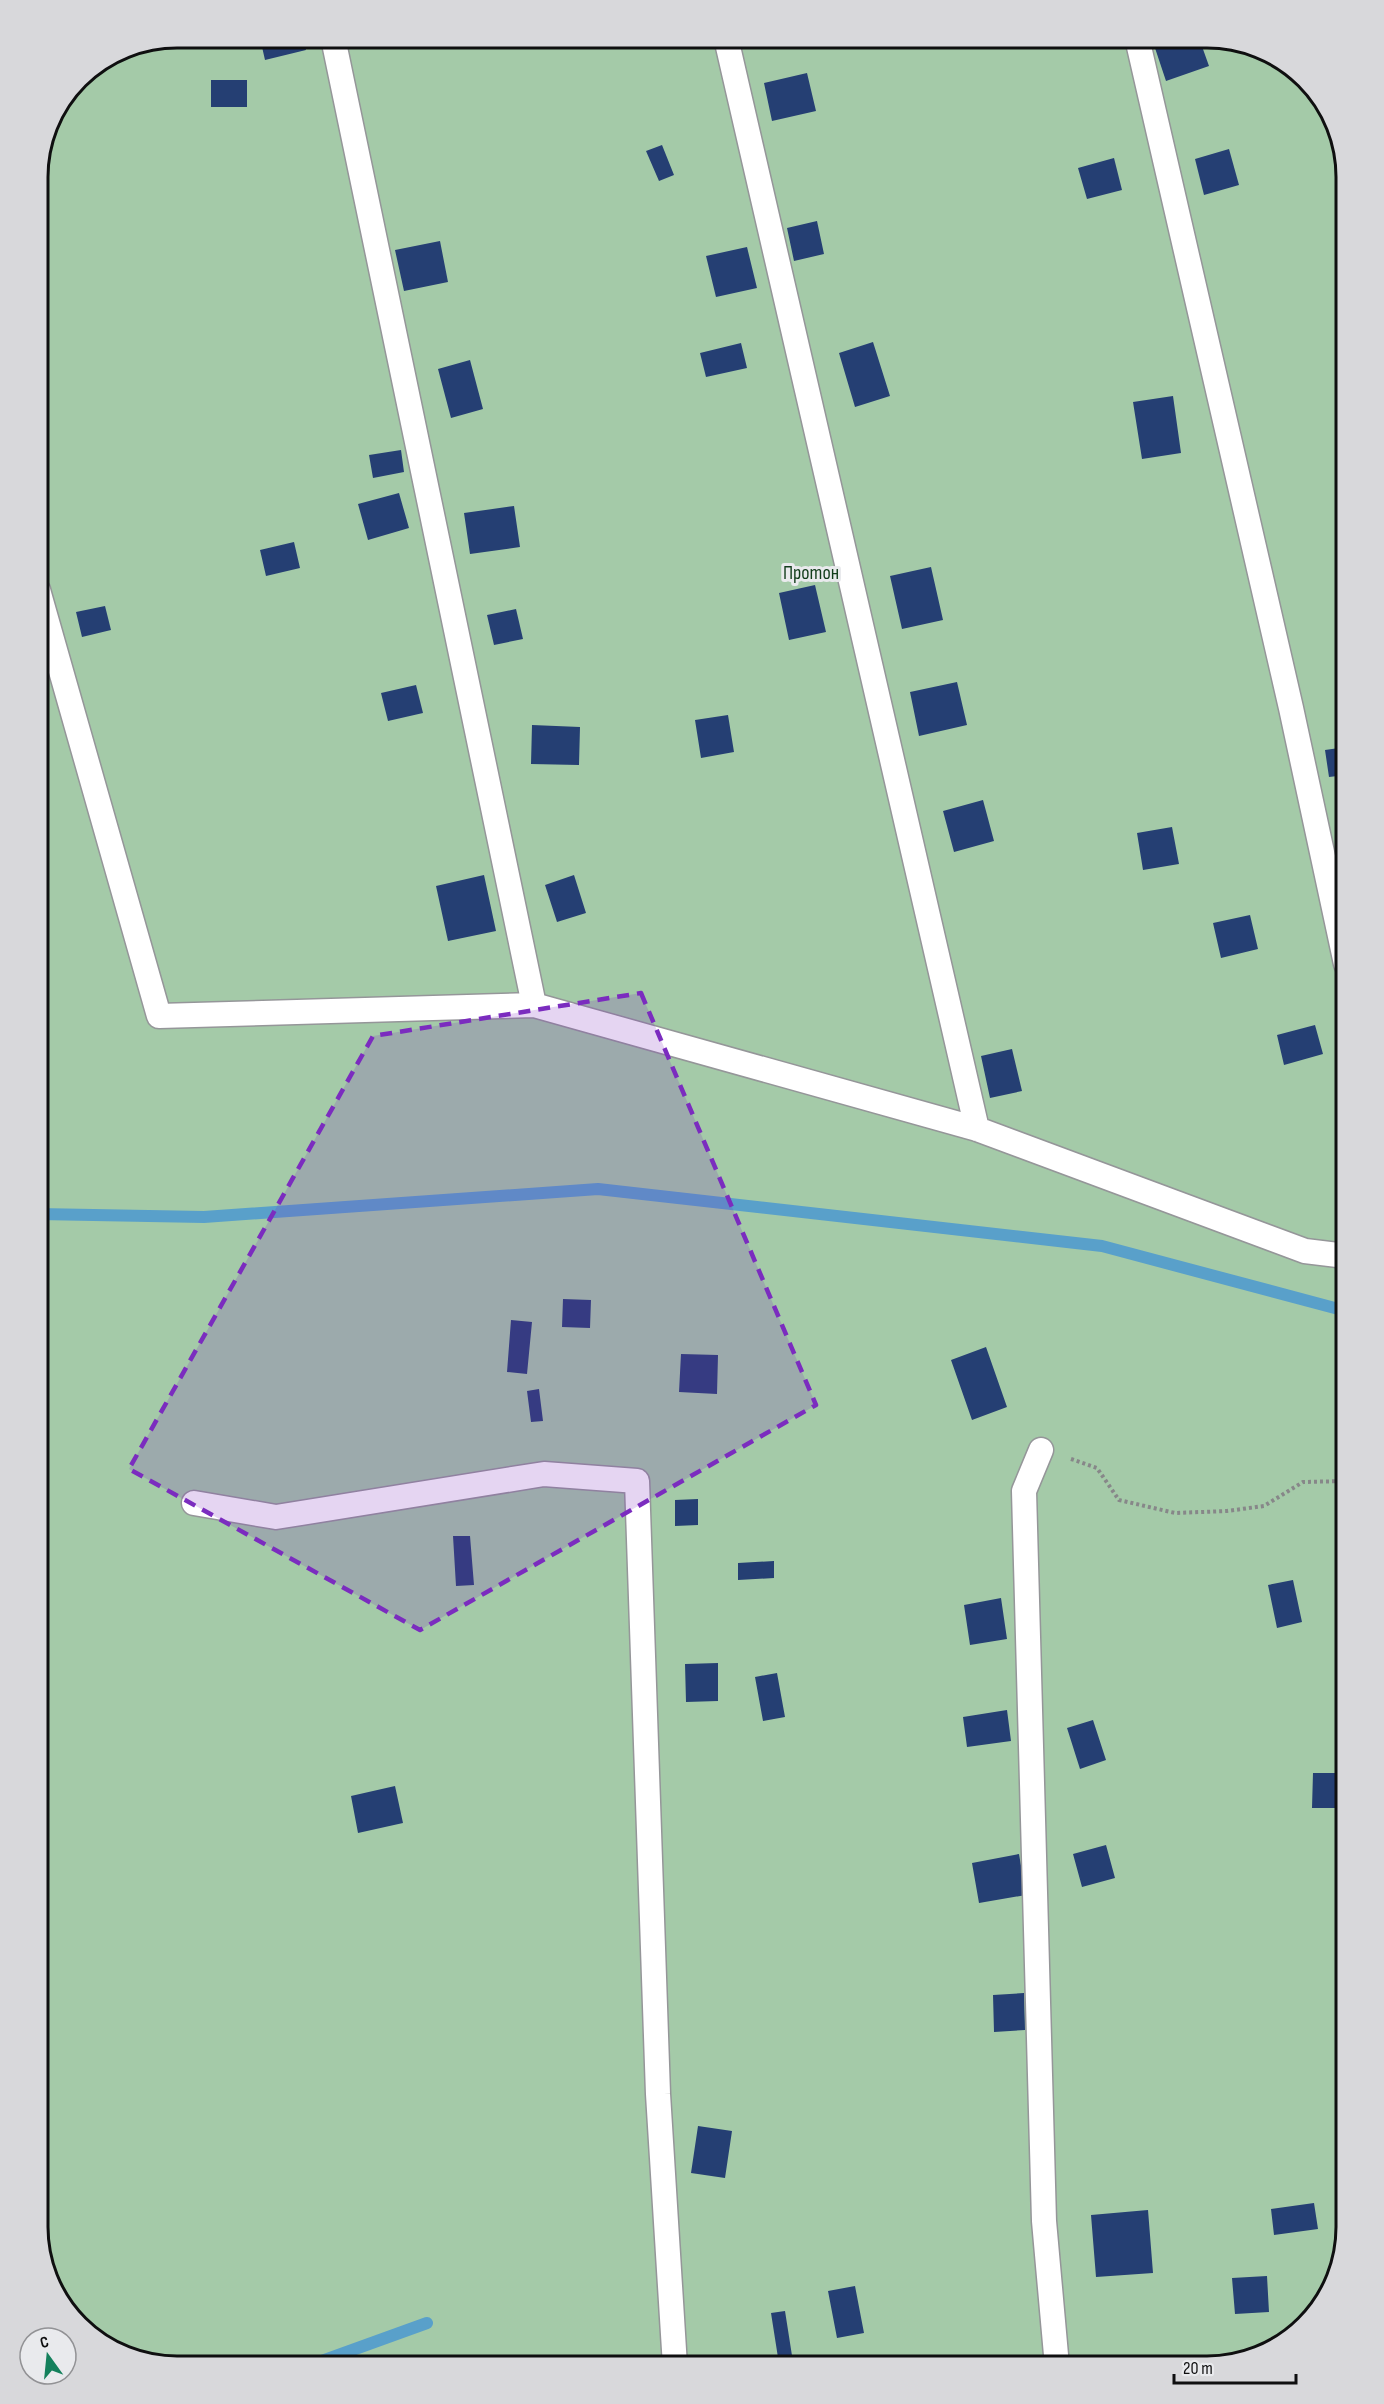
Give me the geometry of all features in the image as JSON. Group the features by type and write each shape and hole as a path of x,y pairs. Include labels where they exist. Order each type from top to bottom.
{"lane":[{"path":"335,48 534,1005"},
{"path":"728,48 977,1129"},
{"path":"1139,48 1336,914"},
{"path":"48,625 159,1016 534,1005 977,1129 1305,1251 1336,1255"},
{"path":"1041,1450 1024,1491 1044,2222 1056,2356"},
{"path":"194,1503 276,1517 544,1474 636,1481 658,2094 674,2356"}],"path":[{"path":"1041,1450 1097,1468 1119,1500 1175,1513 1227,1511 1264,1506 1303,1482 1336,1481"}],"highlighted area":[{"path":"641,993 816,1405 420,1630 129,1469 373,1036"}],"green space":[{"name":"Протон","path":"168,48 1216,48 1249,55 1279,70 1304,92 1323,120 1332,143 1336,177 1336,2227 1332,2261 1319,2292 1292,2324 1264,2343 1241,2352 1207,2356 168,2356 135,2349 105,2334 80,2312 61,2284 52,2261 48,2227 48,168 52,143 65,112 92,80 120,61 152,50"}],"building":[{"path":"262,48 306,48 306,50 265,60"},
{"path":"1155,48 1203,48 1209,66 1166,81"},
{"path":"807,73 816,111 772,121 764,83"},
{"path":"211,80 247,80 247,107 211,107"},
{"path":"662,145 674,175 659,181 646,151"},
{"path":"1229,149 1239,185 1204,195 1195,159"},
{"path":"1114,158 1122,190 1087,199 1078,168"},
{"path":"817,221 824,254 794,261 787,228"},
{"path":"440,241 448,282 404,291 395,250"},
{"path":"747,247 757,288 716,297 706,256"},
{"path":"873,342 890,396 855,407 839,353"},
{"path":"741,343 747,368 706,377 700,353"},
{"path":"470,360 483,409 451,418 438,369"},
{"path":"1173,396 1181,453 1142,459 1133,402"},
{"path":"401,450 404,472 373,478 369,455"},
{"path":"399,493 409,528 368,540 358,504"},
{"path":"514,506 520,547 470,554 464,513"},
{"path":"294,542 300,568 266,576 260,550"},
{"path":"931,567 943,620 902,629 890,576"},
{"path":"815,585 826,632 789,640 779,593"},
{"path":"105,606 111,630 82,637 76,612"},
{"path":"516,609 523,639 494,645 487,615"},
{"path":"957,682 967,725 919,736 910,692"},
{"path":"416,685 423,713 388,721 381,693"},
{"path":"728,715 734,752 701,758 695,720"},
{"path":"532,725 580,727 579,765 531,764"},
{"path":"1336,748 1336,776 1329,777 1325,750"},
{"path":"983,800 994,841 954,852 943,811"},
{"path":"1172,827 1179,864 1143,870 1137,833"},
{"path":"484,875 496,931 448,941 436,886"},
{"path":"574,875 586,913 557,922 545,885"},
{"path":"1250,915 1258,949 1221,958 1213,923"},
{"path":"1315,1025 1323,1054 1284,1065 1277,1035"},
{"path":"1012,1049 1022,1091 990,1098 981,1056"},
{"path":"563,1299 591,1300 590,1328 562,1327"},
{"path":"511,1320 532,1322 527,1374 507,1372"},
{"path":"986,1347 1007,1407 972,1420 951,1360"},
{"path":"681,1354 718,1355 717,1394 679,1392"},
{"path":"539,1389 543,1421 531,1422 527,1391"},
{"path":"698,1499 698,1525 675,1526 675,1500"},
{"path":"453,1536 470,1536 474,1585 456,1586"},
{"path":"774,1561 774,1578 738,1580 738,1563"},
{"path":"1293,1580 1302,1622 1277,1628 1268,1585"},
{"path":"1001,1598 1007,1639 970,1645 964,1605"},
{"path":"718,1663 718,1701 686,1702 685,1664"},
{"path":"777,1673 785,1717 763,1721 755,1677"},
{"path":"1007,1710 1011,1741 967,1747 963,1717"},
{"path":"1093,1720 1106,1760 1080,1769 1067,1728"},
{"path":"1313,1773 1336,1773 1336,1808 1312,1808"},
{"path":"395,1786 403,1823 358,1833 351,1796"},
{"path":"1106,1845 1115,1878 1082,1887 1073,1854"},
{"path":"1019,1854 1026,1895 979,1903 972,1863"},
{"path":"1024,1993 1025,2030 994,2032 993,1995"},
{"path":"698,2126 732,2131 725,2178 691,2173"},
{"path":"1314,2203 1318,2229 1274,2235 1271,2209"},
{"path":"1148,2210 1153,2273 1096,2277 1091,2215"},
{"path":"1267,2276 1269,2312 1235,2314 1232,2278"},
{"path":"855,2286 864,2333 837,2338 828,2291"},
{"path":"785,2311 792,2356 778,2356 771,2313"}],"waterway":[{"path":"48,1214 204,1217 598,1189 1102,1246 1336,1308"},
{"path":"336,2356 427,2323"}]}
